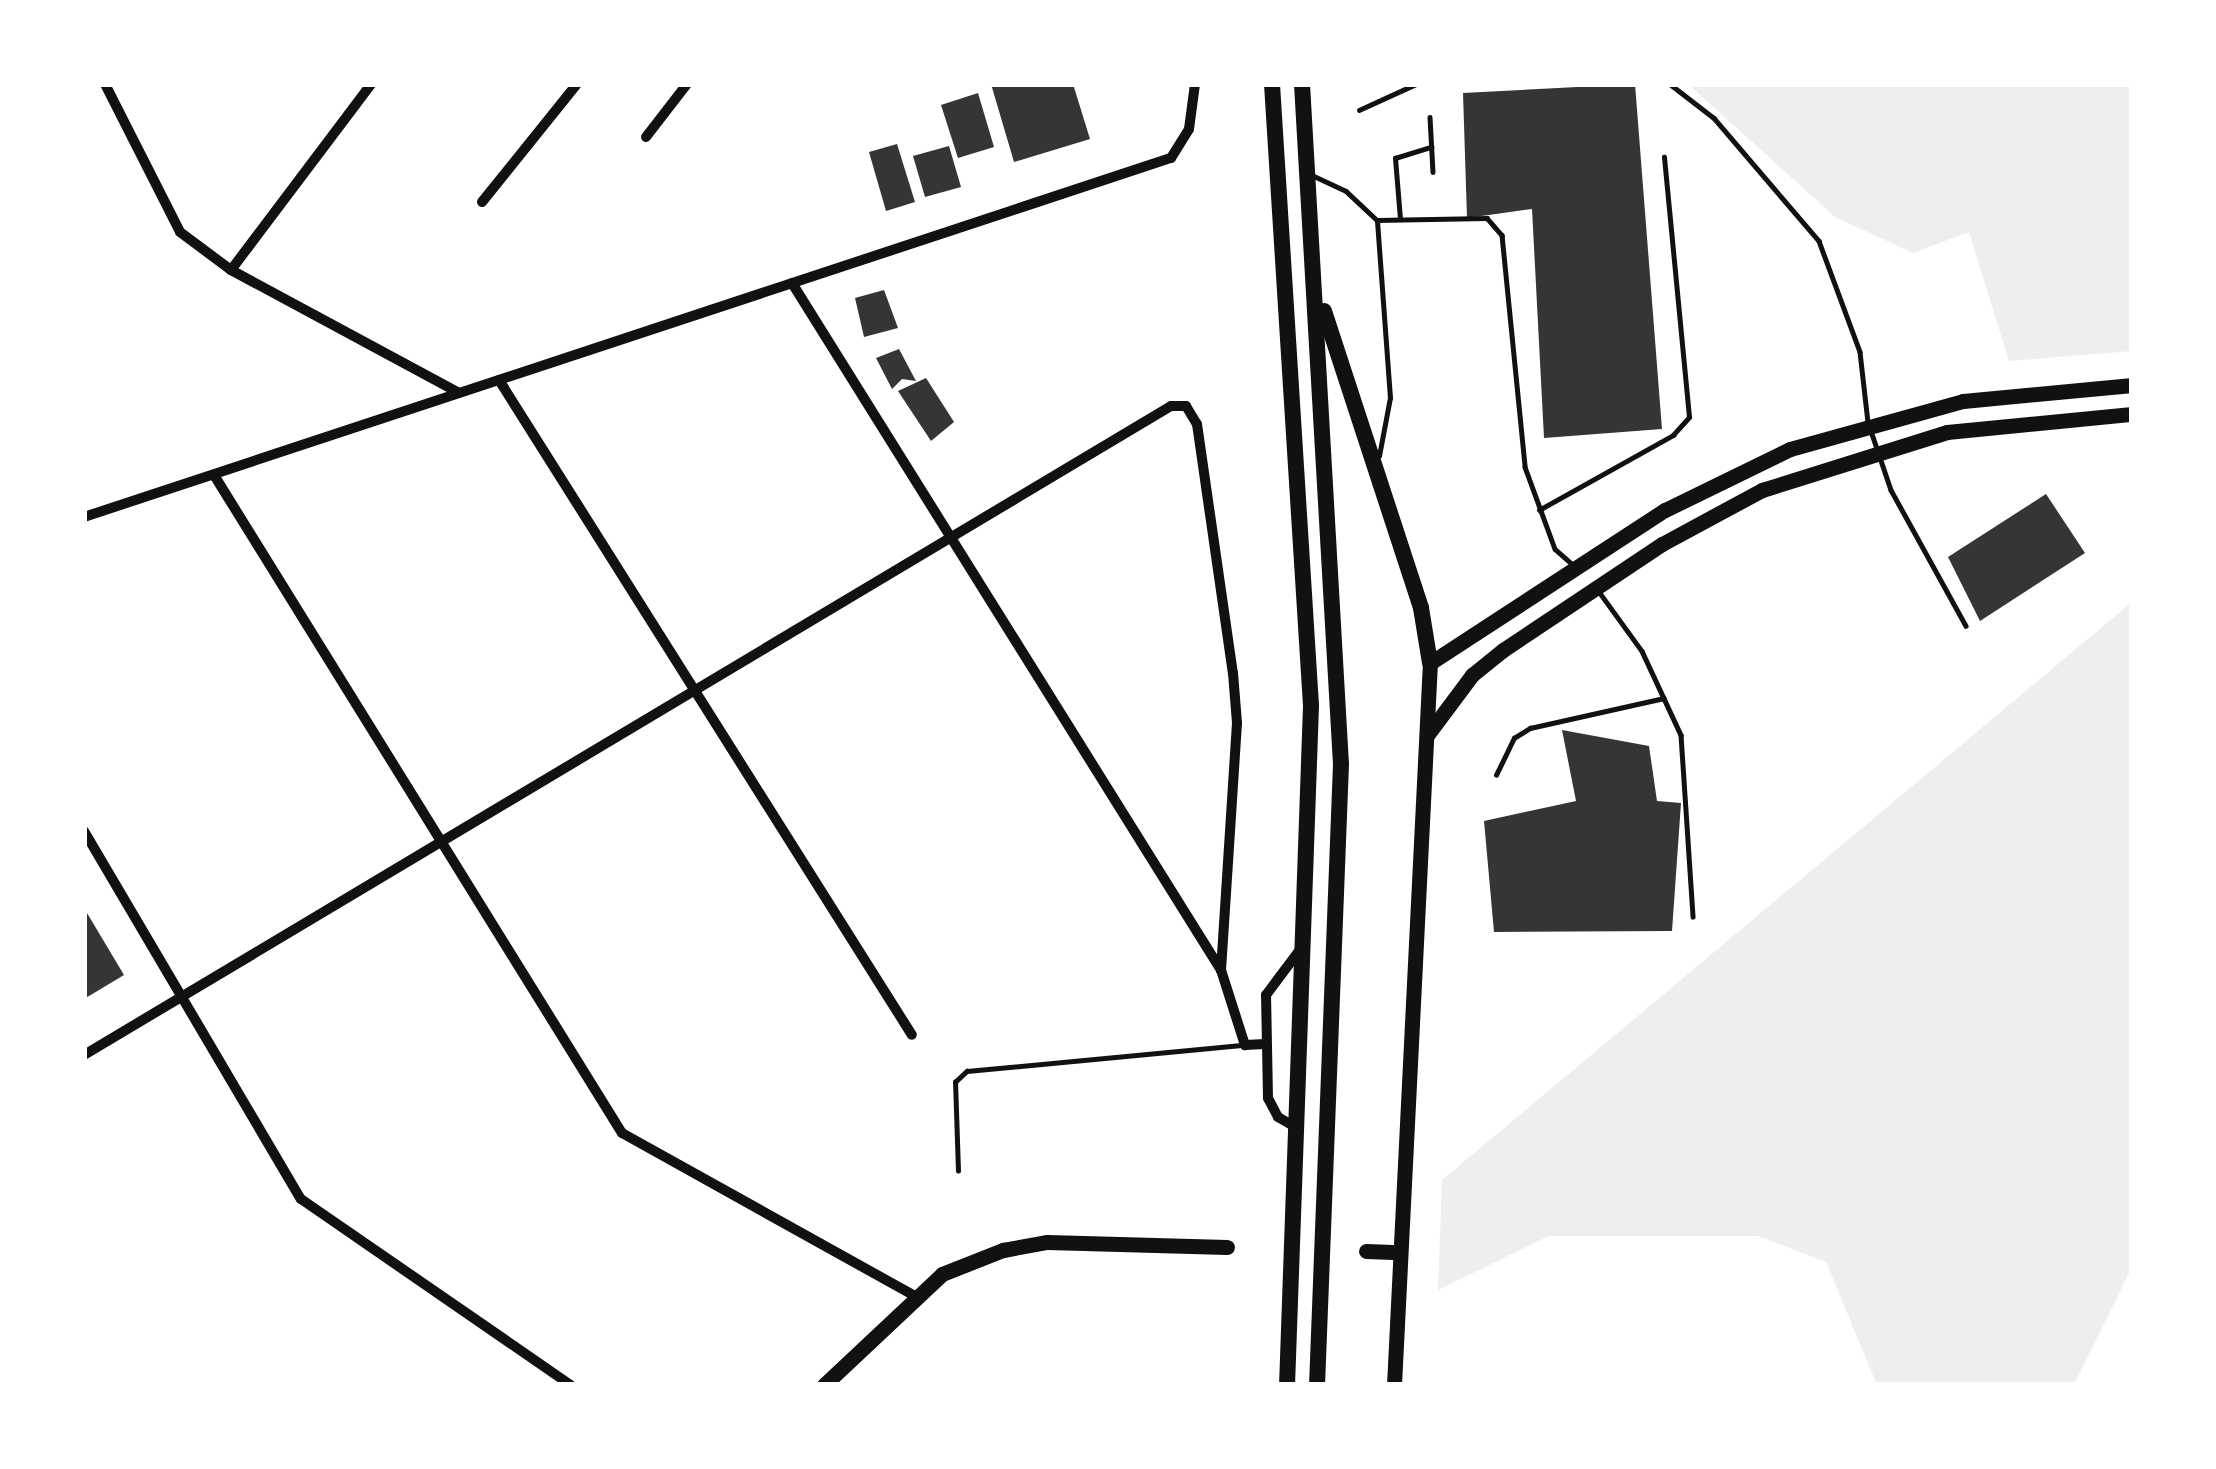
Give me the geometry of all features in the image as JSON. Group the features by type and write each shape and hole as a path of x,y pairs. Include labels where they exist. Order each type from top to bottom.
{"highway":[{"path":"1272,84 1310,629 1304,945 1287,1385"},
{"path":"1302,84 1341,764 1317,1385"},
{"path":"1315,282 1373,473 1421,608 1430,663"}],"main road":[{"path":"1394,1385 1430,663 1576,567 1746,468 1868,422 2004,395 2132,385"},
{"path":"1426,737 1487,662 1722,509 1875,449 2024,421 2132,414"},
{"path":"824,1385 941,1274 1047,1242 1227,1247"},
{"path":"1366,1252 1399,1252"}],"street":[{"path":"105,84 180,232 231,270 459,393"},
{"path":"231,270 371,84"},
{"path":"482,202 577,84"},
{"path":"646,137 687,84"},
{"path":"84,518 1171,158 1189,129 1195,84"},
{"path":"792,283 1221,970 1245,1045 1265,1044"},
{"path":"499,380 912,1035"},
{"path":"84,1055 946,534 1171,406 1186,406 1204,459 1237,723 1221,970"},
{"path":"214,475 435,842 622,1133 914,1295"},
{"path":"84,831 301,1199 571,1385"},
{"path":"1297,1128 1271,1109 1266,995 1304,945"}],"lane":[{"path":"1358,110 1416,84"},
{"path":"1670,84 1714,118 1819,241 1860,352 1875,449 1966,626"},
{"path":"1430,117 1432,172"},
{"path":"1400,219 1394,158 1431,147"},
{"path":"1539,510 1673,435 1688,417 1664,157"},
{"path":"1308,174 1346,190 1377,220 1390,398 1373,473"},
{"path":"1377,220 1487,218 1498,226 1525,467 1555,549 1596,587 1664,698 1688,762 1693,917"},
{"path":"1496,775 1514,738 1530,728 1664,698"},
{"path":"958,1171 955,1082 967,1071 1245,1045"}],"shaded area":[{"path":"1688,84 2132,84 2132,351 2009,361 1969,232 1913,253 1835,217"},
{"path":"2132,602 2132,1267 2074,1385 1877,1385 1826,1262 1758,1236 1549,1236 1438,1290 1442,1180"}],"building":[{"path":"991,84 1073,84 1090,139 1014,162"},
{"path":"1635,84 1662,429 1544,438 1532,209 1467,218 1463,93"},
{"path":"978,93 994,147 958,158 941,105"},
{"path":"897,144 915,202 886,211 869,152"},
{"path":"949,146 961,187 925,197 913,156"},
{"path":"884,290 898,328 864,337 855,298"},
{"path":"899,349 916,381 902,379 892,389 876,358"},
{"path":"926,378 954,422 931,441 898,391"},
{"path":"2046,494 2085,553 1980,621 1948,557"},
{"path":"1562,730 1649,746 1657,801 1681,803 1672,931 1494,932 1484,821 1576,801"},
{"path":"84,908 124,975 84,999"}]}
